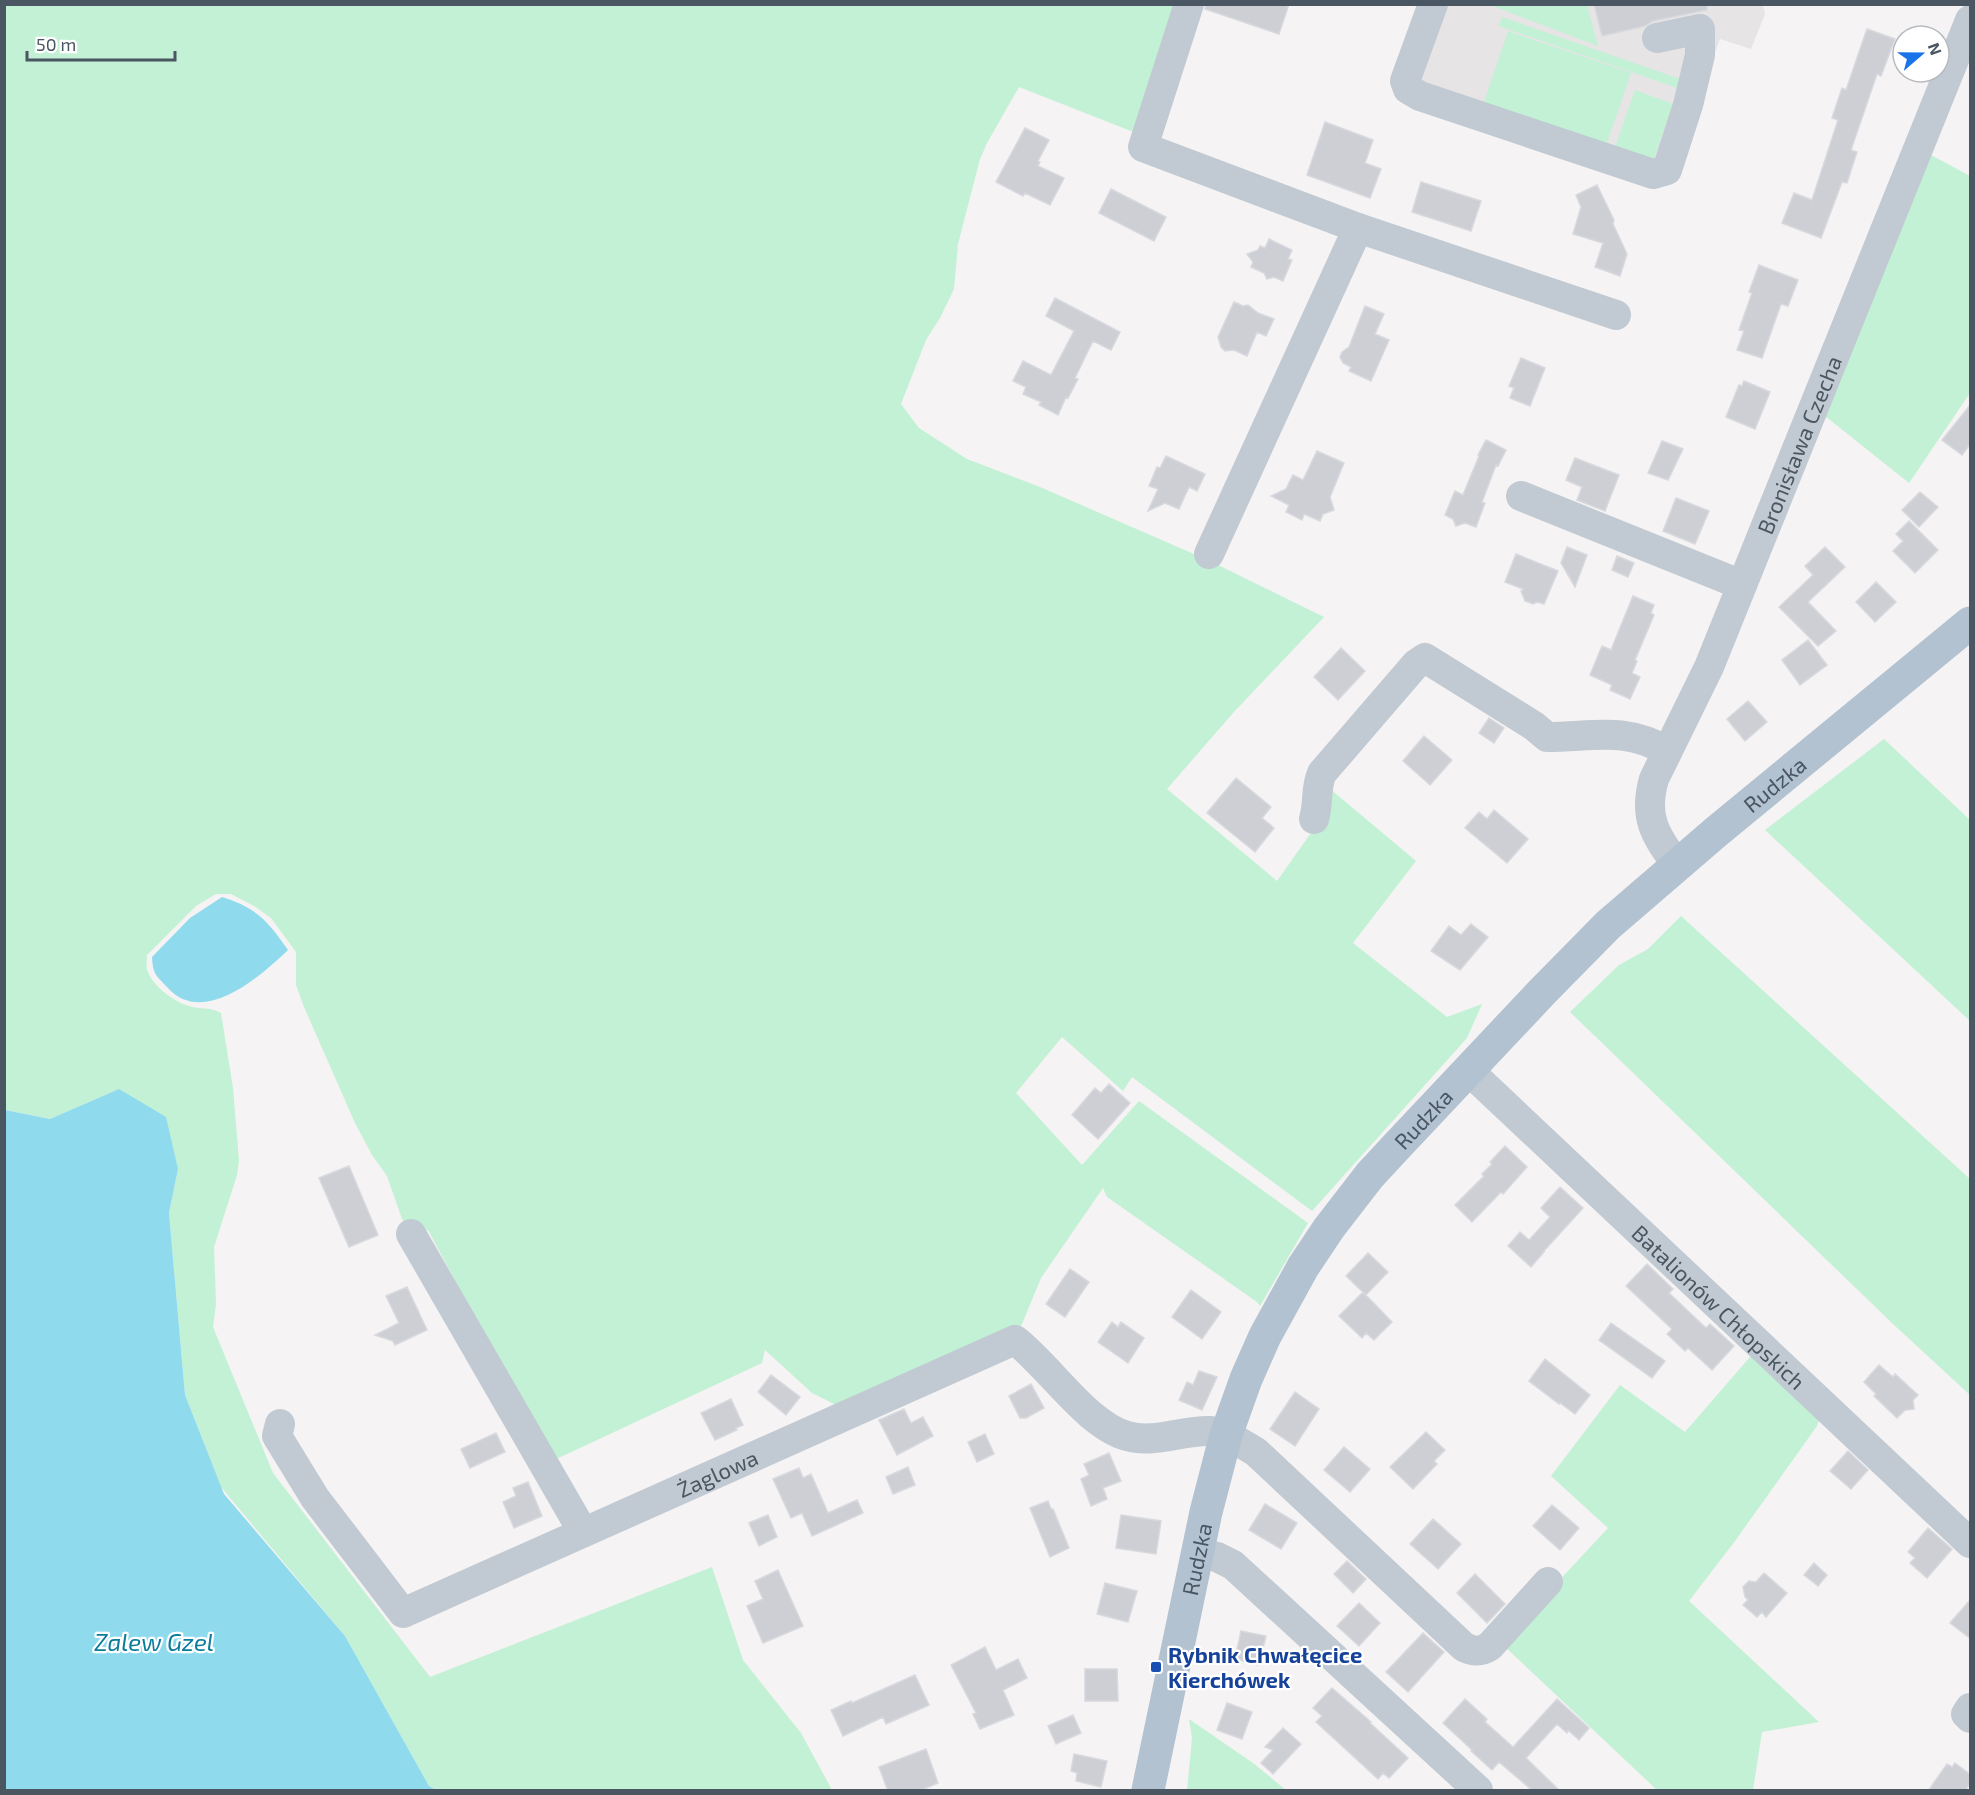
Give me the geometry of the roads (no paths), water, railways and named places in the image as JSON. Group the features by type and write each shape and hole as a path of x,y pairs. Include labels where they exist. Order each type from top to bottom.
{"main road":[{"name":"Rudzka","path":"1148,1791 1213,1483 1226,1435 1246,1379 1265,1336 1319,1243 1370,1175 1588,944 1677,865 1971,623"}],"street":[{"path":"1189,4 1143,147 1358,228 1616,315"},
{"path":"1433,4 1405,81 1408,89 1420,96 1653,174 1667,170 1671,159 1700,56 1700,29 1657,39"},
{"name":"Bronisława Czecha","path":"1677,865 1656,834 1650,812 1652,789 1667,752 1709,667 1971,20"},
{"path":"1209,554 1358,228"},
{"path":"1521,495 1742,585"},
{"path":"1314,819 1318,807 1317,785 1323,773 1416,664 1425,658 1534,726 1547,737 1613,734 1632,736 1644,739 1667,752"},
{"name":"Batalionów Chłopskich","path":"1468,1070 1971,1543"},
{"path":"411,1234 583,1532"},
{"name":"Żaglowa","path":"280,1424 277,1436 315,1498 403,1613 1015,1340 1030,1351 1076,1400 1108,1427 1126,1436 1146,1439 1210,1431 1226,1435"},
{"path":"1226,1435 1256,1452 1464,1647 1476,1651 1490,1646 1548,1582"},
{"path":"1198,1553 1217,1557 1233,1566 1478,1791"},
{"path":"1971,1708 1966,1714 1971,1718"}],"water":[{"path":"222,897 244,906 261,917 288,950 263,972 231,993 214,1000 198,1002 182,999 158,977 153,968 152,957 190,918"},
{"name":"Zalew Gzel","path":"119,1089 166,1117 178,1169 169,1213 185,1395 224,1494 345,1636 429,1786 436,1790 5,1790 5,1110 50,1119"}],"place":[{"name":"Rybnik Chwałęcice Kierchówek","path":"1156,1667"}]}
